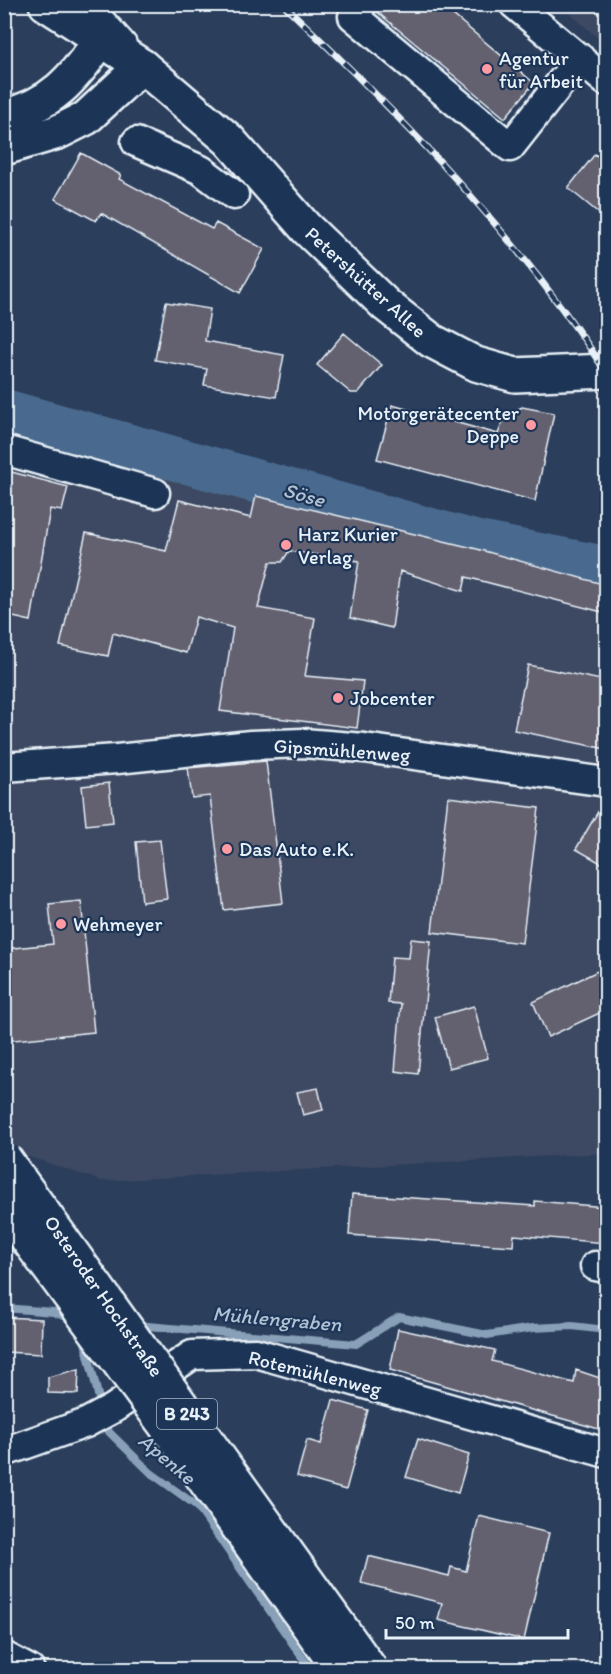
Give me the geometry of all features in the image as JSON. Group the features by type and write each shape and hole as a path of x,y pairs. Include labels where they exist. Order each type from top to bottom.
{"main road":[{"name":"Petershütter Allee","path":"46,4 142,66 229,140 306,228 386,305 432,341 476,364 515,375 606,371"},
{"path":"7,131 54,96 75,77 100,41"},
{"path":"7,131 57,132 86,118 142,66"},
{"name":"Osteroder Hochstraße","path":"4,1158 371,1670"},
{"name":"Osteroder Hochstraße","path":"4,1207 167,1427 340,1670"}],"street":[{"path":"85,4 142,66"},
{"path":"363,4 353,16 510,147 580,58"},
{"path":"514,4 606,81"},
{"path":"201,170 229,140"},
{"path":"136,142 201,170 234,195"},
{"path":"4,450 155,493"},
{"name":"Gipsmühlenweg","path":"4,766 117,759 251,745 303,743 364,748 606,782"},
{"name":"Rotemühlenweg","path":"4,1452 86,1423 114,1408 192,1355 256,1353 606,1453"},
{"path":"4,1656 30,1670"}],"shaded area":[{"path":"560,5 606,5 606,45"},
{"path":"4,425 256,496 606,578 606,1153 102,1181 5,1149"}],"building":[{"path":"378,4 440,4 534,83 505,118 376,11"},
{"path":"81,153 121,175 119,179 212,229 216,223 264,249 240,293 101,213 96,221 55,199"},
{"path":"595,154 606,163 606,219 568,188"},
{"path":"166,302 210,309 205,341 284,355 276,397 204,385 207,369 155,360"},
{"path":"344,333 382,365 358,393 351,393 317,365"},
{"path":"392,405 498,434 505,416 522,407 554,413 535,501 377,459"},
{"path":"4,470 68,487 62,511 50,509 31,621 4,615"},
{"path":"256,496 477,549 606,585 606,613 466,577 463,591 400,571 392,628 350,618 359,561 289,551 282,562 270,562 258,608 315,618 305,676 363,681 357,728 220,711 233,628 196,617 186,653 113,633 108,656 60,646 86,533 166,551 179,500 251,518"},
{"path":"528,665 606,681 606,749 514,730"},
{"path":"266,761 283,903 224,910 210,796 192,798 188,768"},
{"path":"109,783 113,822 86,825 82,786"},
{"path":"448,797 539,808 522,943 432,932"},
{"path":"606,798 606,866 576,849"},
{"path":"160,840 167,899 142,902 136,842"},
{"path":"81,901 94,1032 4,1041 4,949 53,944 49,904"},
{"path":"411,939 431,941 418,1074 395,1071 401,1004 388,1003 392,957 409,958"},
{"path":"606,967 606,1010 548,1037 533,1002"},
{"path":"474,1006 488,1058 449,1068 435,1017"},
{"path":"318,1088 323,1110 303,1115 297,1092"},
{"path":"352,1194 535,1206 535,1201 606,1207 606,1243 514,1235 513,1246 349,1235"},
{"path":"4,1317 42,1319 41,1354 4,1352"},
{"path":"398,1329 495,1350 492,1361 574,1383 576,1370 606,1380 606,1431 390,1370"},
{"path":"79,1369 78,1394 48,1393 48,1377"},
{"path":"333,1400 368,1410 346,1490 297,1476 307,1440 321,1444"},
{"path":"418,1439 469,1455 458,1493 406,1477"},
{"path":"479,1516 549,1533 524,1640 438,1620 442,1603 361,1583 368,1556 449,1576 451,1567 466,1571"}],"waterway":[{"name":"Söse","path":"4,411 474,542 606,568"},
{"name":"Mühlengraben","path":"4,1248 23,1251"},
{"name":"Apenke","path":"4,1308 53,1312 72,1319"},
{"name":"Mühlengraben","path":"136,1325 356,1344 399,1317 487,1335 533,1328 572,1326 606,1330"},
{"name":"Apenke","path":"83,1334 101,1407"},
{"name":"Apenke","path":"105,1418 109,1432 151,1473 197,1506 311,1670"}],"railway":[{"path":"283,4 371,90 456,179 535,273 606,372"}],"place":[{"name":"Agentur für Arbeit","path":"487,69"},
{"name":"Motorgerätecenter Deppe","path":"531,425"},
{"name":"Harz Kurier Verlag","path":"286,545"},
{"name":"Jobcenter","path":"338,698"},
{"name":"Das Auto e.K.","path":"227,849"},
{"name":"Wehmeyer","path":"61,924"}]}
